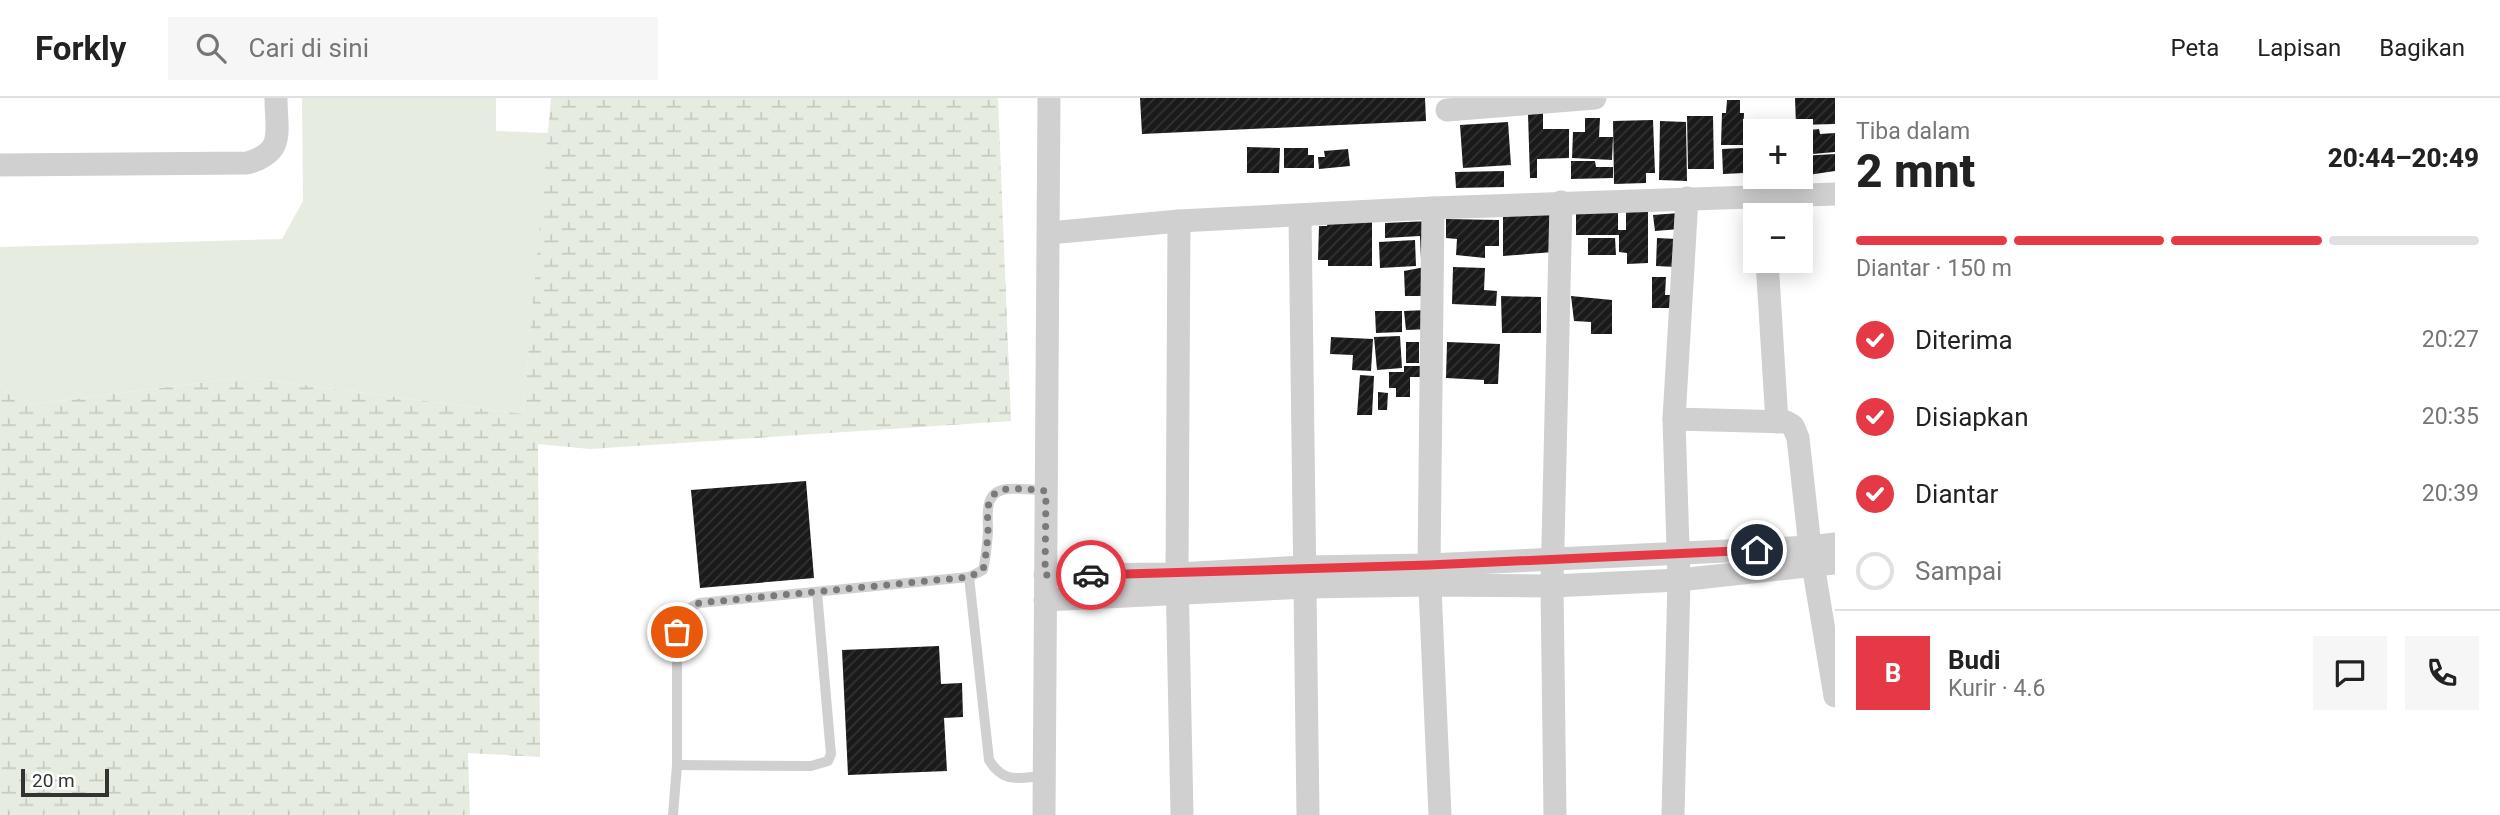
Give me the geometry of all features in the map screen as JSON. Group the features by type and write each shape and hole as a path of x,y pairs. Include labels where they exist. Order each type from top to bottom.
{"street":[{"path":"0,165 247,163 263,159 274,149 276,98"},
{"path":"1044,815 1049,98"},
{"path":"1447,110 1595,98"},
{"path":"1781,203 1835,194"},
{"path":"1049,233 1179,221 1561,202 1687,198 1743,204"},
{"path":"1673,815 1679,580 1674,419 1687,198"},
{"path":"1555,815 1552,586 1561,202"},
{"path":"1433,208 1430,575 1440,815"},
{"path":"1300,216 1308,815"},
{"path":"1179,221 1178,584 1182,815"},
{"path":"1768,273 1777,422"},
{"path":"1674,419 1790,423 1797,433 1819,559 1835,696"},
{"path":"1430,575 1552,586 1679,580 1819,559 1835,544"},
{"path":"1045,600 1178,584 1306,577 1430,575 1553,560 1677,554 1819,559"},
{"path":"1045,575 1178,584"}],"lane":[{"path":"673,815 677,765 677,632 679,621 690,607 699,603 969,577 983,570 986,555 986,511 995,494 1006,489 1046,491"},
{"path":"969,577 985,744 989,760 999,774 1008,778 1043,776"},
{"path":"677,765 811,766 828,761 831,754 817,592"}],"green space":[{"path":"302,98 496,98 496,131 549,133 523,414 245,377 20,406 0,385 0,247 282,239 303,201"},
{"path":"551,98 998,98 1011,421 590,449 538,444 540,757 468,753 470,815 0,815 0,385 20,406 245,377 523,414"}],"building":[{"path":"1140,98 1425,98 1426,121 1142,134"},
{"path":"1795,98 1835,98 1835,124 1813,125 1813,119 1796,119"},
{"path":"1727,100 1740,100 1740,113 1744,113 1743,145 1721,145 1722,113 1726,113"},
{"path":"1543,113 1543,129 1569,129 1569,158 1537,159 1537,178 1530,178 1528,114"},
{"path":"1687,116 1713,116 1714,169 1688,169"},
{"path":"1585,118 1600,118 1599,137 1613,137 1612,160 1572,158 1573,132 1585,132"},
{"path":"1653,120 1655,173 1646,173 1646,183 1614,184 1613,121"},
{"path":"1660,121 1686,122 1687,181 1659,180"},
{"path":"1508,122 1511,165 1463,168 1460,125"},
{"path":"1819,129 1820,134 1835,133 1835,152 1813,154 1813,130"},
{"path":"1247,147 1280,148 1279,173 1247,173"},
{"path":"1284,148 1308,148 1308,155 1314,155 1314,168 1284,168"},
{"path":"1743,148 1743,173 1723,174 1722,149"},
{"path":"1348,149 1350,166 1319,169 1318,157 1325,157 1324,151"},
{"path":"1835,154 1835,171 1813,174 1813,155"},
{"path":"1571,161 1595,161 1596,167 1613,167 1613,178 1571,179"},
{"path":"1504,171 1504,187 1456,188 1455,172"},
{"path":"1554,210 1554,252 1503,256 1503,213"},
{"path":"1626,212 1648,212 1648,263 1627,264 1627,253 1619,252 1619,235 1576,235 1576,213 1618,213 1618,230 1626,230"},
{"path":"1679,213 1680,229 1655,231 1653,215"},
{"path":"1446,219 1499,220 1499,246 1485,246 1485,258 1456,255 1457,239 1446,238"},
{"path":"1328,221 1372,222 1372,266 1328,266 1328,260 1318,260 1319,226 1327,226"},
{"path":"1429,221 1421,260 1420,236 1385,238 1385,223"},
{"path":"1588,238 1615,238 1616,255 1588,255"},
{"path":"1657,238 1677,239 1676,267 1656,266"},
{"path":"1415,240 1416,266 1380,268 1379,242"},
{"path":"1430,266 1431,296 1405,296 1404,271"},
{"path":"1453,267 1485,268 1484,290 1497,291 1496,306 1452,304"},
{"path":"1652,277 1666,277 1665,295 1672,295 1672,308 1652,308"},
{"path":"1501,296 1541,297 1541,333 1502,333"},
{"path":"1571,296 1612,300 1612,334 1591,334 1591,322 1574,321"},
{"path":"1428,310 1430,329 1406,330 1404,311"},
{"path":"1375,311 1402,311 1402,332 1376,333"},
{"path":"1400,336 1402,368 1377,370 1374,337"},
{"path":"1331,337 1373,339 1371,371 1352,370 1353,355 1330,354"},
{"path":"1406,342 1419,342 1419,363 1406,363"},
{"path":"1447,342 1500,344 1498,384 1484,384 1484,380 1446,378"},
{"path":"1404,366 1430,366 1430,377 1410,377 1410,397 1396,397 1396,388 1389,388 1389,372 1404,372"},
{"path":"1360,375 1374,376 1372,415 1357,415"},
{"path":"1378,392 1388,393 1387,410 1378,410"},
{"path":"806,481 814,578 700,588 691,490"},
{"path":"939,646 941,684 962,683 963,717 944,718 947,771 848,775 842,650"}],"way so far":[{"path":"677,632 679,621 684,614 699,603 969,577 976,574 983,570 986,555 986,511 989,501 995,494 1006,489 1046,491 1045,575 1091,575"}],"route":[{"path":"1091,575 1429,565 1757,550"}]}
